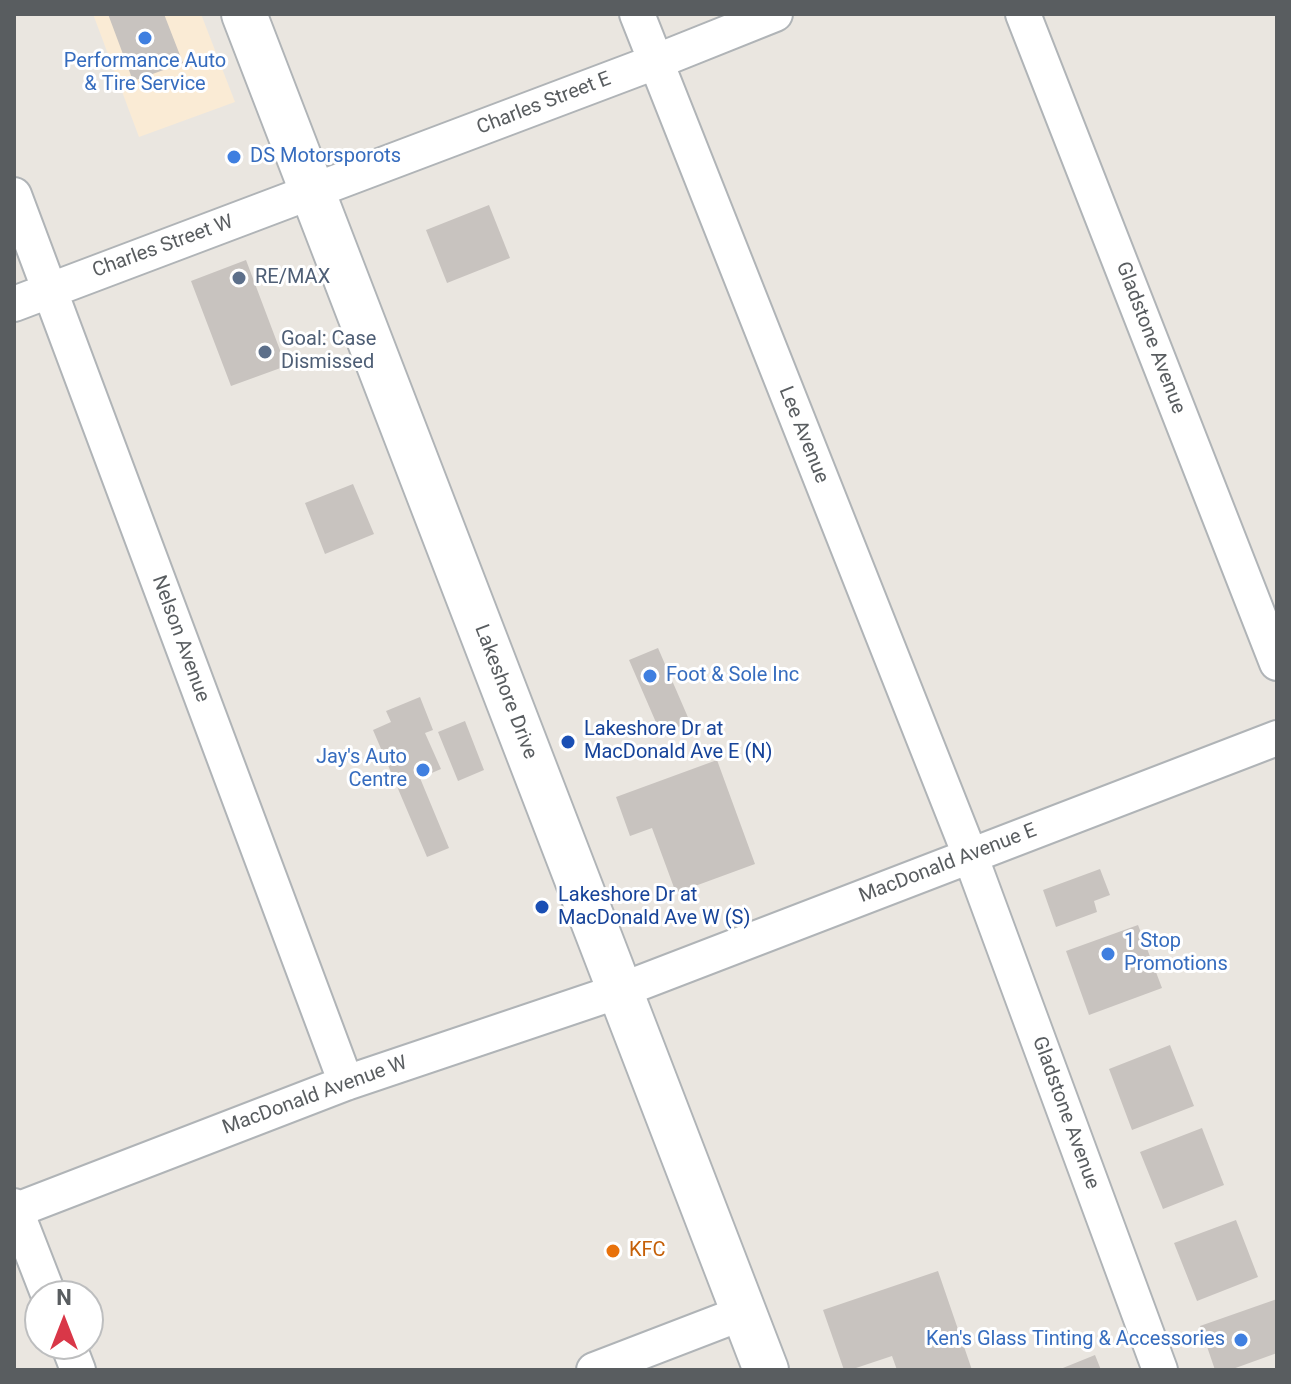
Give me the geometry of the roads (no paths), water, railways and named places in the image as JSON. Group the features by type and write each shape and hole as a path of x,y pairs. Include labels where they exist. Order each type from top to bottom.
{"main road":[{"name":"Lakeshore Drive","path":"244,14 766,1370"}],"street":[{"name":"Lee Avenue","path":"637,14 970,855"},
{"name":"Charles Street E","path":"313,192 775,14"},
{"name":"Gladstone Avenue","path":"1023,14 1277,663"},
{"name":"Charles Street W","path":"14,304 313,192"},
{"name":"Nelson Avenue","path":"14,195 346,1083"},
{"name":"MacDonald Avenue E","path":"619,991 1277,738"},
{"name":"Gladstone Avenue","path":"970,855 1160,1370"},
{"name":"MacDonald Avenue W","path":"15,1209 346,1083 619,991"},
{"path":"15,1209 43,1280"},
{"path":"594,1370 745,1312"}],"place":[{"name":"Performance Auto & Tire Service","path":"145,38"},
{"name":"DS Motorsporots","path":"234,157"},
{"name":"RE/MAX","path":"239,278"},
{"name":"Goal: Case Dismissed","path":"265,352"},
{"name":"Foot & Sole Inc","path":"650,676"},
{"name":"Lakeshore Dr at MacDonald Ave E (N)","path":"568,742"},
{"name":"Jay's Auto Centre","path":"423,770"},
{"name":"Lakeshore Dr at MacDonald Ave W (S)","path":"542,907"},
{"name":"1 Stop Promotions","path":"1108,954"},
{"name":"KFC","path":"613,1251"},
{"name":"Ken's Glass Tinting & Accessories","path":"1241,1340"}]}
